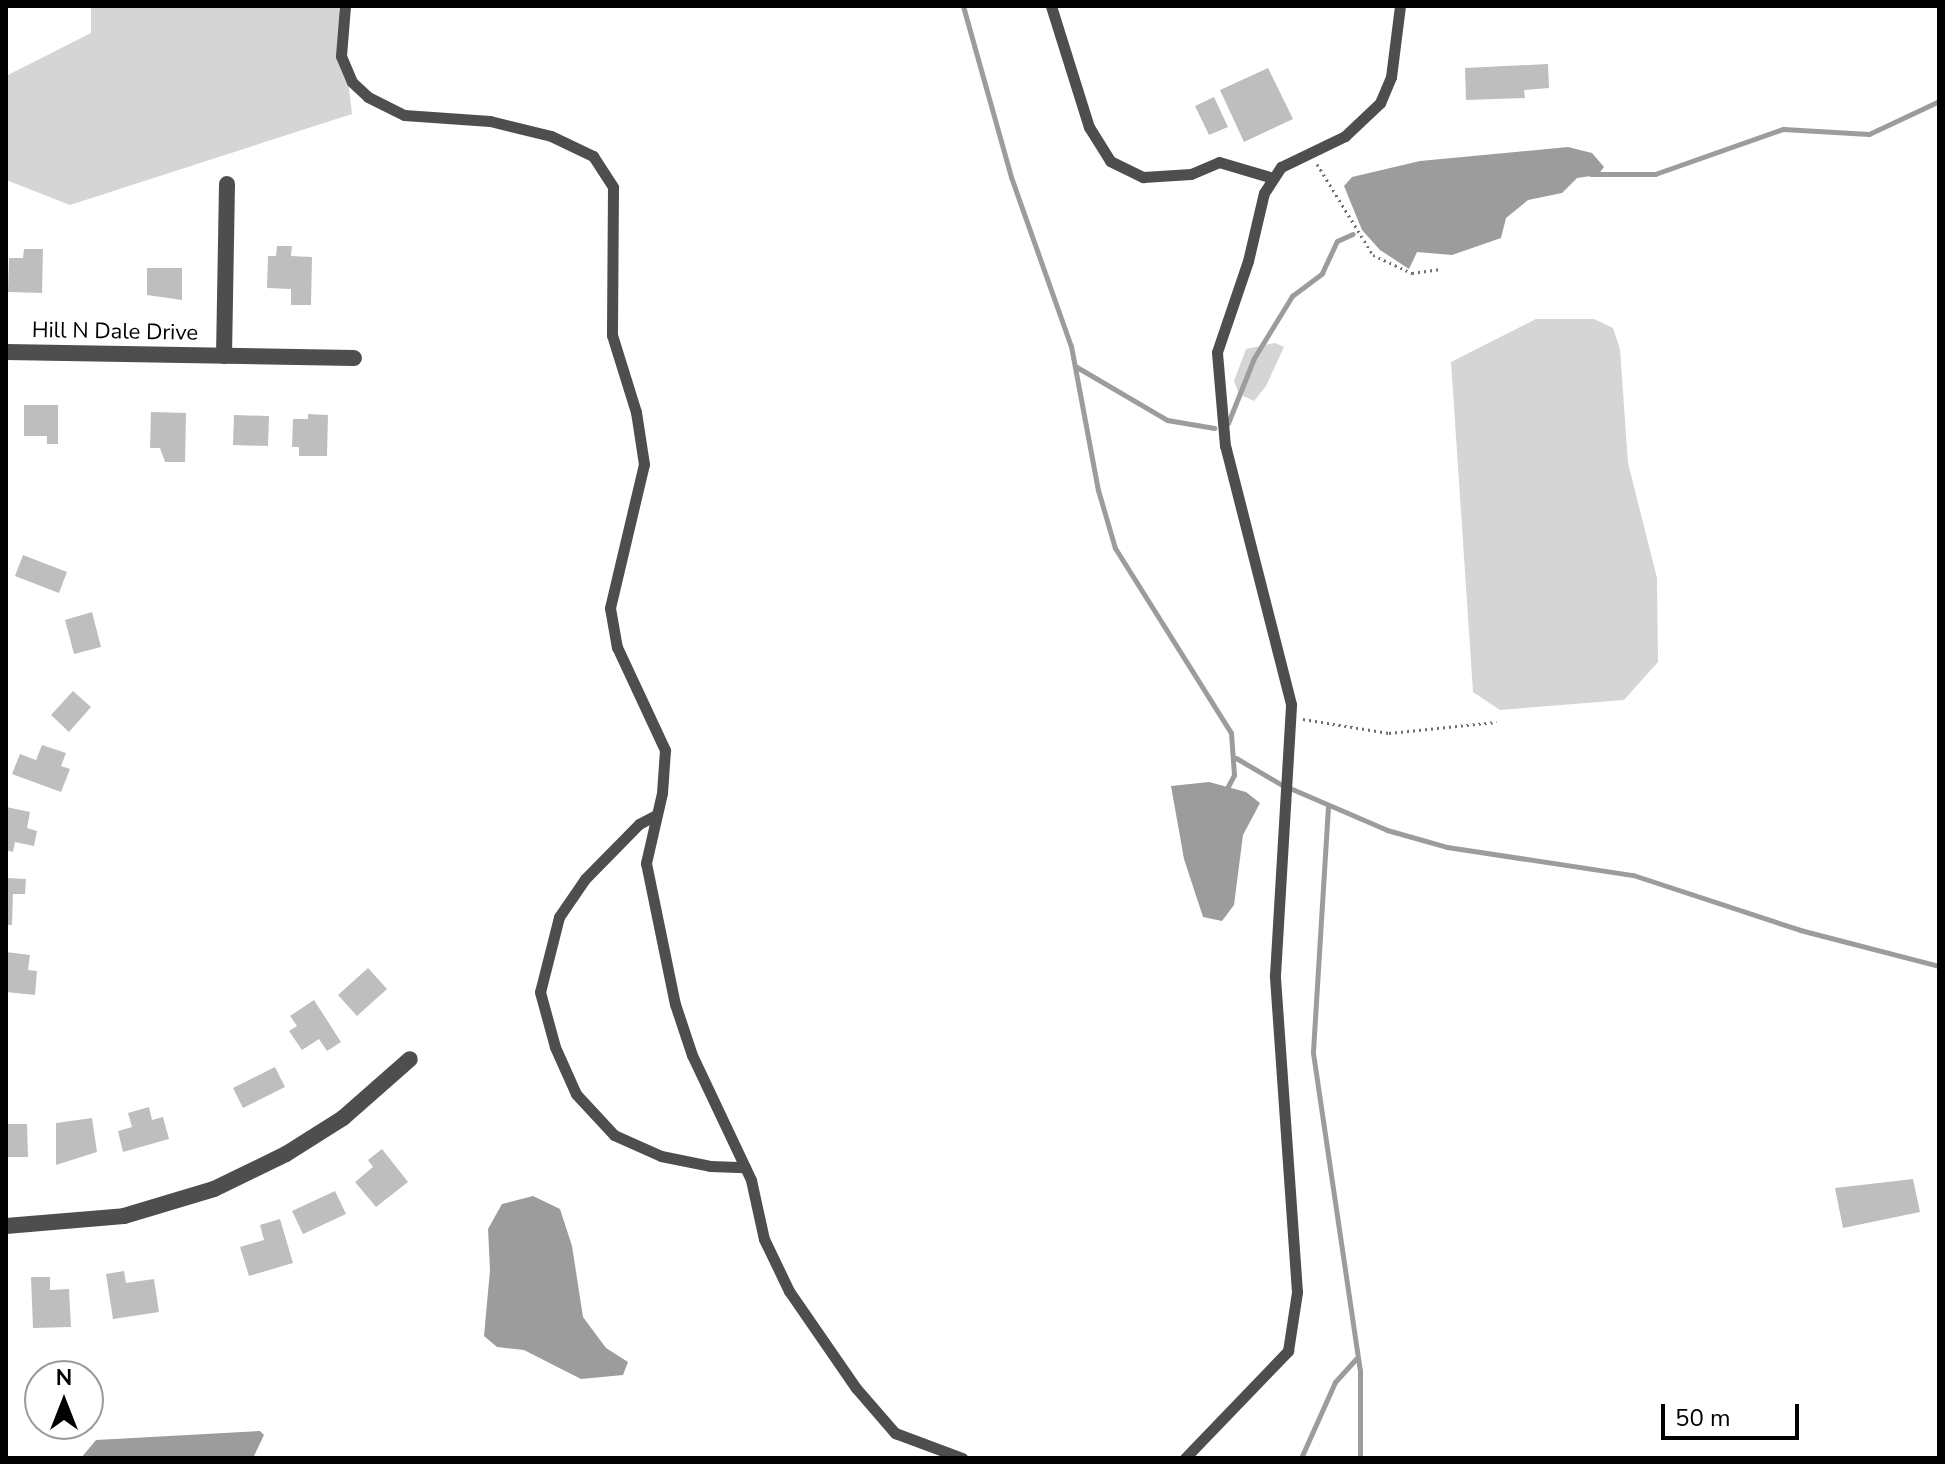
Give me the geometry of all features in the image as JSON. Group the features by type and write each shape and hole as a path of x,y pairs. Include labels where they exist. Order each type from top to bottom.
{"street":[{"path":"224,356 227,184"},
{"name":"Hill N Dale Drive","path":"6,352 354,358"},
{"path":"6,1226 124,1216 214,1189 286,1154 343,1118 410,1059"}],"lane":[{"path":"345,6 341,56 352,82 368,97 404,115 490,121 551,136 593,156 613,187 612,335 636,412 644,464 610,608 617,647 665,750 646,863 675,1004 692,1055 745,1167 764,1239 789,1291 856,1388 895,1433 962,1458"},
{"path":"1051,6 1089,127 1110,161 1143,177 1191,174 1219,162 1273,178"},
{"path":"1185,1458 1288,1351 1297,1292 1275,919 1291,716 1284,663 1225,446 1217,352 1273,178 1281,167 1345,136 1380,103 1391,77 1400,6"},
{"path":"656,815 639,824 585,879 559,917 540,992 555,1047 576,1094 614,1135 661,1156 710,1166 745,1167"}],"path":[{"path":"1313,153 1373,255 1412,273 1441,269"},
{"path":"1291,716 1389,733 1496,722"}],"shaded area":[{"path":"91,6 339,6 352,114 70,205 6,180 6,76 91,33"},
{"path":"1568,147 1592,153 1604,167 1598,175 1577,178 1562,193 1528,200 1506,218 1501,238 1452,255 1417,252 1409,269 1380,250 1362,230 1344,186 1352,177 1420,161"},
{"path":"1536,319 1594,319 1613,328 1620,349 1628,463 1657,578 1658,662 1624,700 1500,710 1473,692 1451,362"},
{"path":"1275,343 1284,347 1266,386 1254,401 1239,394 1234,381 1246,349"},
{"path":"1209,782 1246,792 1260,803 1243,835 1234,905 1222,921 1203,917 1184,859 1171,786"},
{"path":"533,1196 560,1209 572,1246 583,1317 606,1348 628,1362 623,1375 581,1379 524,1350 497,1347 484,1336 490,1270 488,1229 502,1204"},
{"path":"260,1431 264,1435 253,1458 81,1458 96,1440"}],"building":[{"path":"1548,64 1549,88 1524,90 1525,98 1466,100 1465,68"},
{"path":"1268,68 1293,119 1244,142 1220,90"},
{"path":"1214,97 1228,127 1209,135 1195,106"},
{"path":"277,246 292,246 291,256 312,257 311,305 291,305 291,289 267,288 268,256 276,256"},
{"path":"24,249 43,249 42,293 8,292 9,258 23,258"},
{"path":"147,268 182,268 182,300 147,295"},
{"path":"24,405 58,405 58,444 47,444 47,436 24,436"},
{"path":"151,412 186,413 185,462 165,462 160,448 150,448"},
{"path":"308,414 328,415 327,456 299,456 299,447 292,447 293,419 308,419"},
{"path":"234,415 269,416 268,446 233,445"},
{"path":"23,555 67,572 59,593 15,576"},
{"path":"92,612 101,647 74,654 65,620"},
{"path":"73,691 91,707 69,732 51,715"},
{"path":"42,745 66,753 61,766 70,769 61,792 12,774 20,754 36,760"},
{"path":"6,807 30,812 27,828 37,831 34,846 15,842 13,852 6,850"},
{"path":"6,878 26,879 25,894 13,894 12,925 6,925"},
{"path":"6,952 30,955 28,970 37,971 35,995 6,992"},
{"path":"368,968 387,989 357,1016 338,995"},
{"path":"314,1000 341,1042 327,1051 319,1039 302,1050 289,1031 297,1026 290,1016"},
{"path":"275,1067 285,1087 243,1108 233,1088"},
{"path":"149,1107 152,1120 163,1117 169,1139 123,1152 118,1131 132,1127 128,1113"},
{"path":"92,1118 97,1152 56,1165 56,1123"},
{"path":"6,1124 27,1124 28,1157 6,1157"},
{"path":"382,1149 408,1182 376,1207 355,1182 373,1167 368,1160"},
{"path":"1913,1179 1920,1212 1843,1228 1835,1188"},
{"path":"335,1191 346,1214 303,1234 292,1211"},
{"path":"280,1219 293,1263 249,1276 240,1247 264,1240 260,1225"},
{"path":"124,1271 126,1283 154,1279 159,1312 113,1319 106,1274"},
{"path":"31,1277 50,1277 50,1290 69,1289 71,1327 33,1328"}],"waterway":[{"path":"963,6 1011,177 1071,346 1098,490 1115,548 1231,733 1234,775 1225,792"},
{"path":"1591,174 1655,174 1783,129 1869,134 1939,101"},
{"path":"1228,423 1254,358 1292,296 1322,273 1337,241 1353,234"},
{"path":"1075,366 1167,420 1214,428"},
{"path":"1236,758 1282,785"},
{"path":"1292,789 1387,830 1447,847 1633,875 1800,930 1939,966"},
{"path":"1328,806 1313,1053 1360,1370 1360,1458"},
{"path":"1301,1458 1335,1382 1356,1359"}]}
